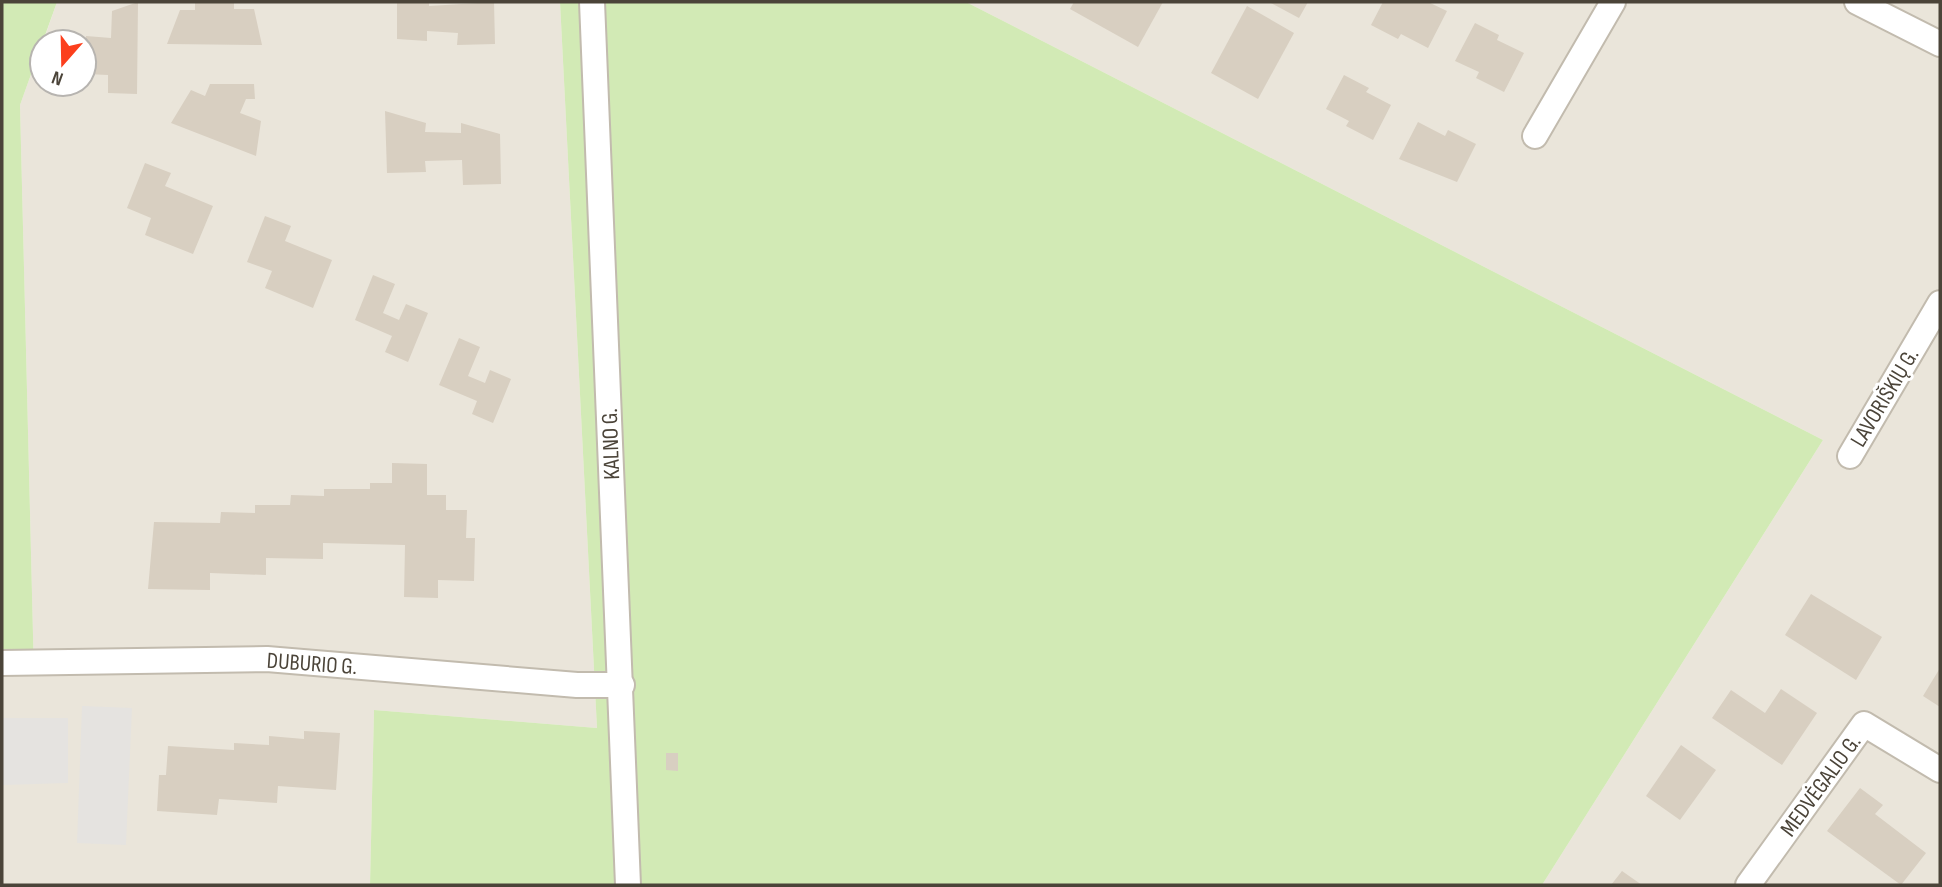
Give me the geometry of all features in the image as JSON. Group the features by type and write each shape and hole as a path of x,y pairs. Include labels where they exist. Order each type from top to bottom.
{"street":[{"name":"KALNO G.","path":"593,2 628,885"},
{"path":"1535,136 1613,2"},
{"path":"1857,2 1940,44"},
{"name":"LAVORIŠKIŲ G.","path":"1850,456 1940,303"},
{"name":"DUBURIO G.","path":"2,663 267,659 578,685 622,685"},
{"name":"MEDVĖGALIO G.","path":"1748,885 1864,724 1940,770"}],"shaded area":[{"path":"57,2 560,2 597,728 374,710 370,885 2,885 2,674 34,675 20,105 28,83 28,98 98,98 98,28 48,28"},
{"path":"966,2 1940,2 1940,885 1542,885 1823,440"},
{"path":"82,706 132,708 126,845 77,843"},
{"path":"2,718 68,718 68,783 3,785 2,797"}],"green space":[{"path":"2,2 57,2 48,28 28,28 28,83 20,105 34,675 2,674"},
{"path":"560,2 966,2 1823,440 1542,885 370,885 374,710 597,728"}],"building":[{"path":"138,2 137,94 108,93 108,75 98,75 98,37 111,38 112,11"},
{"path":"195,2 234,2 234,9 254,9 262,45 167,44 180,10 195,10"},
{"path":"397,2 429,2 429,6 494,2 495,44 457,45 458,33 427,31 427,41 397,39"},
{"path":"1074,2 1163,2 1138,47 1070,9"},
{"path":"1269,2 1308,2 1299,18"},
{"path":"1383,2 1428,2 1447,11 1428,48 1401,34 1398,39 1371,25"},
{"path":"1247,6 1294,33 1258,99 1211,73"},
{"path":"1475,23 1499,35 1497,40 1524,53 1504,92 1476,78 1479,72 1455,61"},
{"path":"1344,75 1369,88 1366,92 1391,105 1373,140 1346,126 1349,121 1326,109"},
{"path":"210,84 254,84 255,99 246,99 240,113 261,121 256,156 171,123 191,90 205,96"},
{"path":"385,111 426,123 425,132 461,133 461,123 500,134 501,184 463,185 462,160 425,161 426,172 387,173"},
{"path":"1418,122 1445,136 1448,130 1476,144 1457,182 1399,159"},
{"path":"145,163 171,173 165,186 213,206 193,254 145,235 151,218 127,208"},
{"path":"265,216 291,226 285,241 332,260 313,308 265,288 272,271 247,262"},
{"path":"373,275 395,284 383,313 399,320 406,304 428,313 408,362 385,352 392,336 355,320"},
{"path":"459,338 480,347 468,376 485,383 490,370 511,379 493,423 472,414 477,401 439,385"},
{"path":"392,463 427,464 427,495 446,495 446,510 467,510 466,538 475,538 474,581 438,580 438,598 404,597 405,545 323,543 323,559 266,558 266,575 210,573 210,590 148,589 154,522 220,523 221,512 255,513 255,505 290,505 291,495 324,496 324,489 370,489 370,483 392,483"},
{"path":"1811,594 1882,637 1856,680 1785,635"},
{"path":"1940,668 1940,707 1923,696"},
{"path":"1781,689 1817,713 1782,765 1712,718 1731,690 1765,713"},
{"path":"304,731 340,733 336,790 278,786 277,803 219,799 217,815 157,811 159,775 166,775 168,746 234,750 234,743 269,745 269,736 304,739"},
{"path":"1681,745 1716,770 1680,820 1646,796"},
{"path":"666,753 678,753 678,771 666,770"},
{"path":"1860,788 1883,805 1875,814 1926,853 1901,885 1827,831"},
{"path":"1622,871 1642,885 1611,885"}]}
